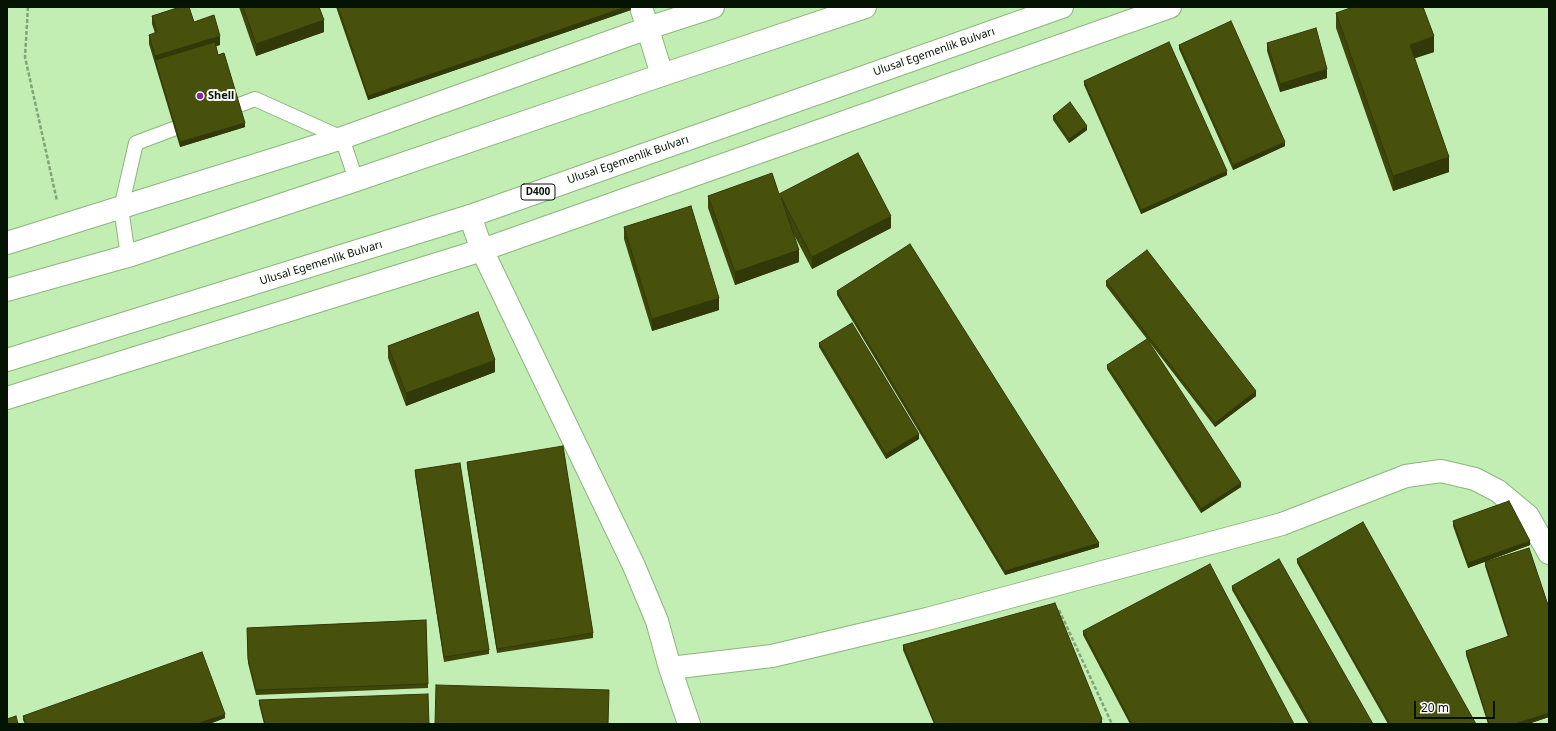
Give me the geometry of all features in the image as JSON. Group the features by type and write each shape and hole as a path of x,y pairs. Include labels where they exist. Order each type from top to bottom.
{"main road":[{"path":"641,7 662,75"},
{"path":"7,243 342,138 648,28 713,7"},
{"path":"7,290 128,256 865,7"},
{"name":"Ulusal Egemenlik Bulvarı","path":"7,360 470,216 1062,7"},
{"path":"7,398 482,250 1170,7"},
{"path":"470,216 482,250 634,566 657,621 670,668 689,724"},
{"path":"670,668 772,656 927,619 1282,524 1406,476 1441,471 1476,479 1498,491 1528,516 1549,553"}],"lane":[{"path":"128,256 121,208 136,143 255,99 342,138 356,180"}],"path":[{"path":"28,7 25,57 63,226"},
{"path":"1048,586 1112,724"}],"building":[{"path":"180,7 189,7 194,22 214,15 220,36 155,56 149,35 157,32 152,16"},
{"path":"243,7 319,7 324,20 256,44"},
{"path":"338,7 626,7 368,96"},
{"path":"1353,7 1423,7 1434,36 1410,45 1449,157 1393,176 1336,13"},
{"path":"1231,21 1285,142 1233,165 1179,45"},
{"path":"1316,28 1327,69 1280,84 1267,43"},
{"name":"Shell","path":"215,42 218,55 224,53 245,123 180,142 155,60"},
{"path":"1169,42 1227,171 1141,210 1084,81"},
{"path":"1070,102 1087,126 1069,139 1053,116"},
{"path":"858,153 891,216 812,257 781,197 799,250 735,272 708,196 772,173 779,194"},
{"path":"691,206 719,298 652,319 624,227"},
{"path":"910,244 1099,543 1005,571 837,291"},
{"path":"1147,250 1256,391 1215,423 1106,281"},
{"path":"478,312 495,360 406,393 388,346"},
{"path":"852,323 919,434 886,454 819,343"},
{"path":"1147,339 1241,483 1201,509 1107,365"},
{"path":"563,446 593,633 497,649 467,462"},
{"path":"460,463 489,650 444,657 415,470"},
{"path":"1509,501 1530,541 1468,563 1453,521"},
{"path":"1363,522 1476,724 1390,724 1297,559"},
{"path":"1529,548 1549,608 1549,713 1515,724 1489,724 1466,651 1509,636 1485,562"},
{"path":"1279,559 1373,724 1312,724 1232,586"},
{"path":"1210,564 1294,724 1132,724 1083,631"},
{"path":"1055,603 1102,719 1099,724 935,724 903,645"},
{"path":"426,620 428,684 256,690 248,659 247,628"},
{"path":"202,652 225,714 197,724 26,724 23,716"},
{"path":"436,685 609,690 608,724 435,724"},
{"path":"428,694 429,724 265,724 259,700"},
{"path":"16,716 18,724 7,724 7,719"}],"place":[{"name":"Shell","path":"200,96"}]}
